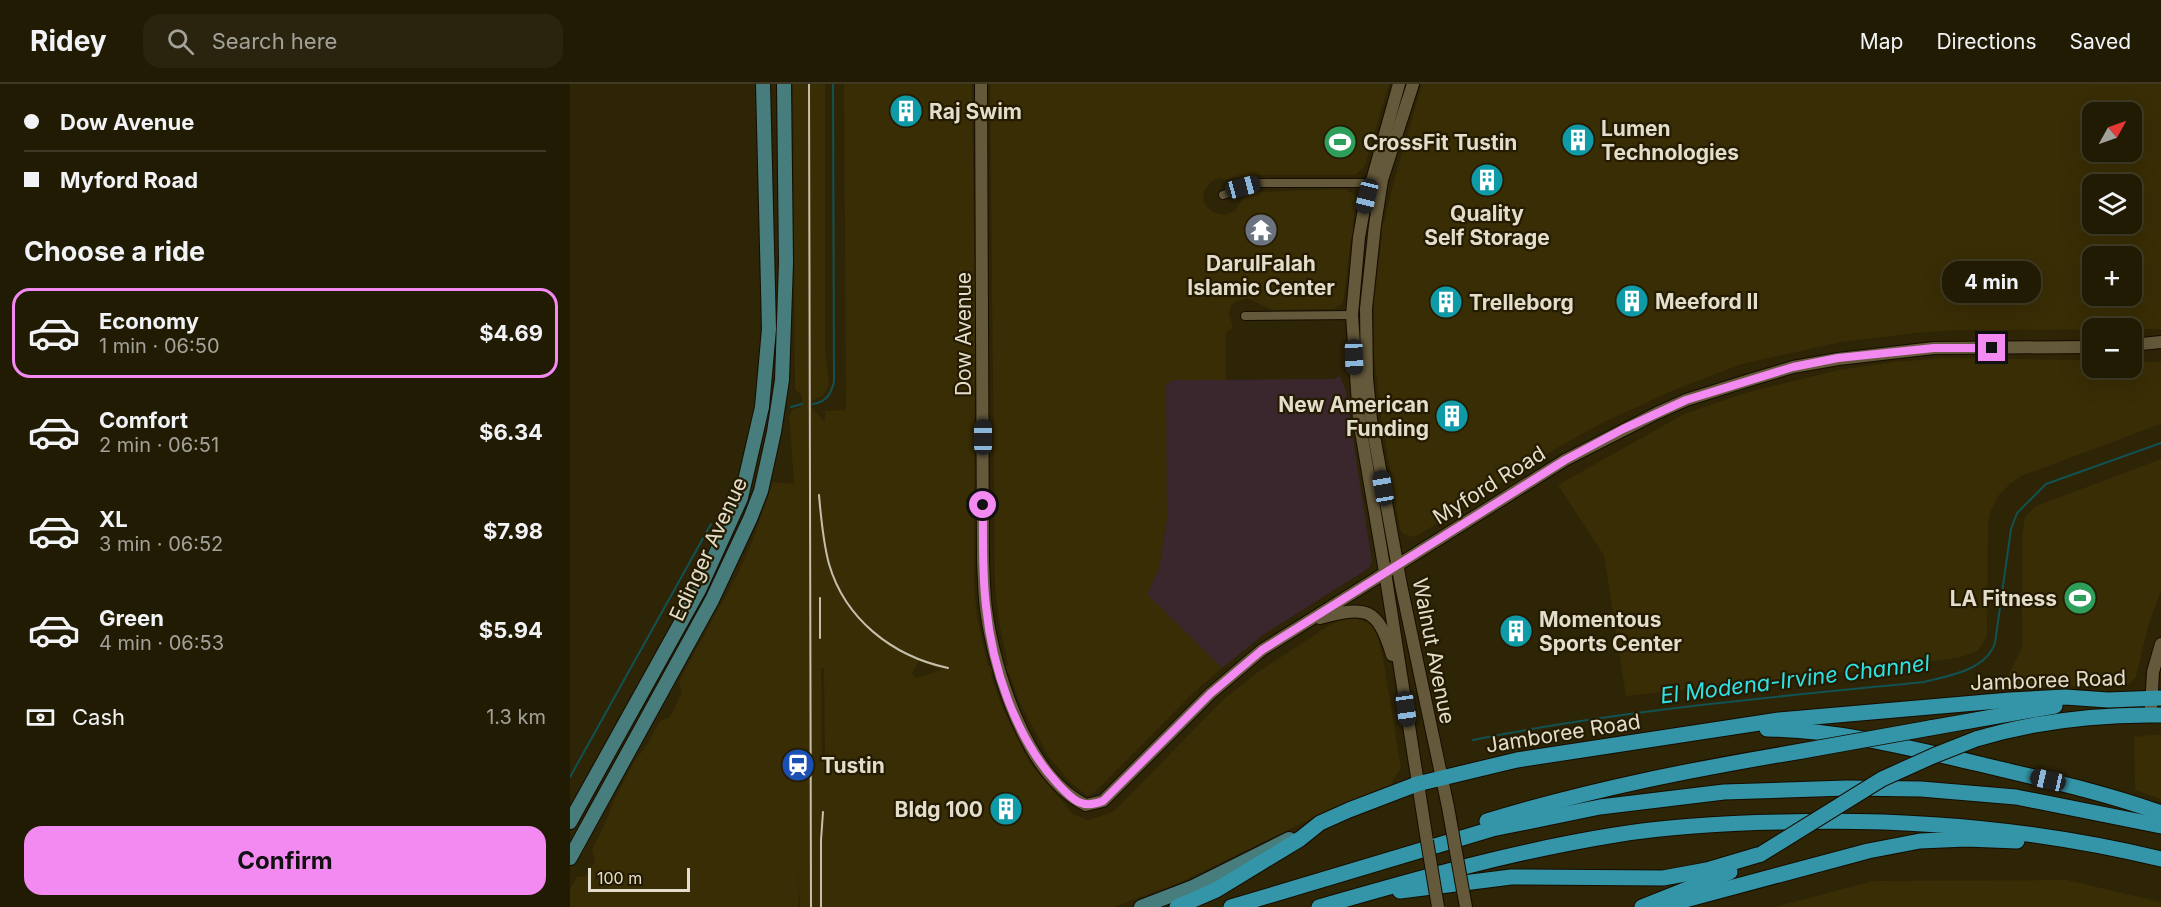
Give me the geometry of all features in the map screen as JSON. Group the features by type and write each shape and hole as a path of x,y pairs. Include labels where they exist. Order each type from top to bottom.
{"highway":[{"name":"Jamboree Road","path":"1320,823 1441,777 1517,760 1779,720 2010,700 2065,697 2108,700 2156,698"},
{"path":"1361,867 1457,831 1578,795 1676,773 2045,708 2108,700"},
{"name":"Jamboree Road","path":"1642,907 1728,874 1882,779 1976,739 2033,724 2124,715 2156,715"},
{"path":"1719,729 1821,732 1902,746 2048,780 2128,801 2161,813"},
{"path":"1232,907 1492,829 1600,807 1724,792 1847,788 1921,789 2016,797 2161,826"},
{"path":"1319,907 1467,866 1594,839 1730,823 1880,820 1976,827 2132,852 2161,860"},
{"path":"1177,907 1234,880 1300,839 1320,823"},
{"path":"1659,907 1868,851 1920,841 1966,839 2018,841 2132,852"},
{"path":"1373,891 1402,891 1527,876 1663,878 1707,870 1761,854"}],"main road":[{"name":"Edinger Avenue","path":"570,822 699,590 741,498 762,407 769,329 763,84"},
{"name":"Edinger Avenue","path":"570,858 716,591 761,491 774,432 782,380 786,275 784,84"},
{"path":"645,687 659,694"},
{"name":"Jamboree Road","path":"1141,907 1192,887 1320,823"}],"street":[{"name":"Dow Avenue","path":"981,84 983,563 986,608 995,659 1022,729 1042,766 1077,801 1086,805"},
{"name":"Walnut Avenue","path":"1399,84 1370,183 1359,237 1353,315 1355,379 1359,420 1438,907"},
{"name":"Walnut Avenue","path":"1413,84 1382,180 1369,267 1366,309 1367,378 1371,419 1397,565 1448,807 1466,907"},
{"path":"1223,195 1259,183 1370,183"},
{"path":"1245,316 1353,315"},
{"path":"2142,344 2161,342"},
{"name":"Myford Road","path":"1086,805 1103,801 1210,694 1248,661 1385,572 1565,460 1607,437 1686,400 1793,367 1838,358 1934,348 2082,347"},
{"path":"1310,620 1346,611 1370,613 1386,637 1404,692"},
{"path":"2156,715 2153,672 2161,644"}],"shaded area":[{"path":"793,84 825,84 825,350 829,384 823,396 813,400 812,408 825,422 825,411 846,410 844,84 972,84 975,305 974,586 977,617 988,666 1008,665 995,588 990,84 1389,84 1365,166 1355,175 1254,175 1223,180 1222,178 1213,180 1204,191 1203,201 1208,208 1224,215 1235,211 1243,198 1253,192 1347,189 1354,194 1357,200 1352,227 1384,223 1422,84 2161,84 2161,329 2142,329 2142,318 2082,318 2082,329 1924,332 1841,342 1742,364 1674,390 1604,422 1562,445 1417,536 1403,534 1400,530 1381,416 1374,356 1374,301 1382,235 1351,238 1344,298 1342,304 1335,309 1272,310 1247,298 1237,301 1231,306 1229,313 1233,328 1226,332 1226,380 1172,380 1166,385 1167,519 1159,569 1148,594 1222,668 1190,696 1094,793 1087,796 1070,782 1048,756 1019,701 1009,673 990,673 1002,707 1029,762 1073,814 1088,820 1113,812 1224,699 1258,672 1322,630 1342,618 1351,616 1371,624 1378,636 1401,768 1390,785 1337,806 1179,883 1114,907 800,907 798,869 799,907 570,907 570,889 577,877 586,876 595,861 592,850 614,800 635,760 645,748 660,721 670,717 682,692 679,681 737,575 752,542 773,482 794,484 789,416 793,409 802,407 802,396 795,389","holes":["919,661 942,670 916,678 912,673","821,668 824,668 825,761 822,759"]},
{"path":"1944,358 2082,360 2082,378 2142,378 2142,362 2161,362 2161,424 2021,476 1998,496 1990,513 1988,524 1987,636 1978,651 1961,657 1895,667 1626,696 1604,556 1558,485 1684,414 1748,392 1839,370"},
{"path":"1339,376 1345,387 1372,562 1369,568 1263,635 1222,668 1147,594 1159,569 1167,519 1166,385 1172,380 1334,379"},
{"path":"2161,459 2161,590 2148,626 2136,677 2129,684 2001,689 2022,648 2022,535 2025,517 2036,506"},
{"path":"2161,734 2161,799 2135,790 2134,737"},
{"path":"2067,880 2161,902 2161,907 1774,907 1873,881"}],"waterway":[{"path":"813,404 827,397 834,382 833,84"},
{"path":"791,407 802,404"},
{"name":"El Modena-Irvine Channel","path":"1473,740 1641,712 1924,682 1966,670 1984,660 1995,643 2011,529 2017,513 2046,484 2161,443"},
{"path":"570,777 711,524"}],"railway":[{"path":"809,84 811,907"},
{"path":"819,495 829,564 846,602 859,618 890,644 927,662 948,668"},
{"path":"820,598 820,638"},
{"path":"821,907 823,812"}],"place":[{"name":"Raj Swim","path":"906,111"},
{"name":"Lumen Technologies","path":"1578,140"},
{"name":"CrossFit Tustin","path":"1340,142"},
{"name":"Quality Self Storage","path":"1487,180"},
{"name":"DarulFalah Islamic Center","path":"1261,230"},
{"name":"Meeford II","path":"1632,301"},
{"name":"Trelleborg","path":"1446,302"},
{"name":"New American Funding","path":"1452,416"},
{"name":"LA Fitness","path":"2080,598"},
{"name":"Momentous Sports Center","path":"1516,631"},
{"name":"Tustin","path":"798,765"},
{"name":"Bldg 100","path":"1006,809"}],"route":[{"path":"983,505 986,608 995,659 1006,692 1042,766 1077,801 1086,805 1094,804 1103,801 1210,694 1262,650 1565,460 1623,429 1686,400 1793,367 1838,358 1934,348 1992,348"}]}
